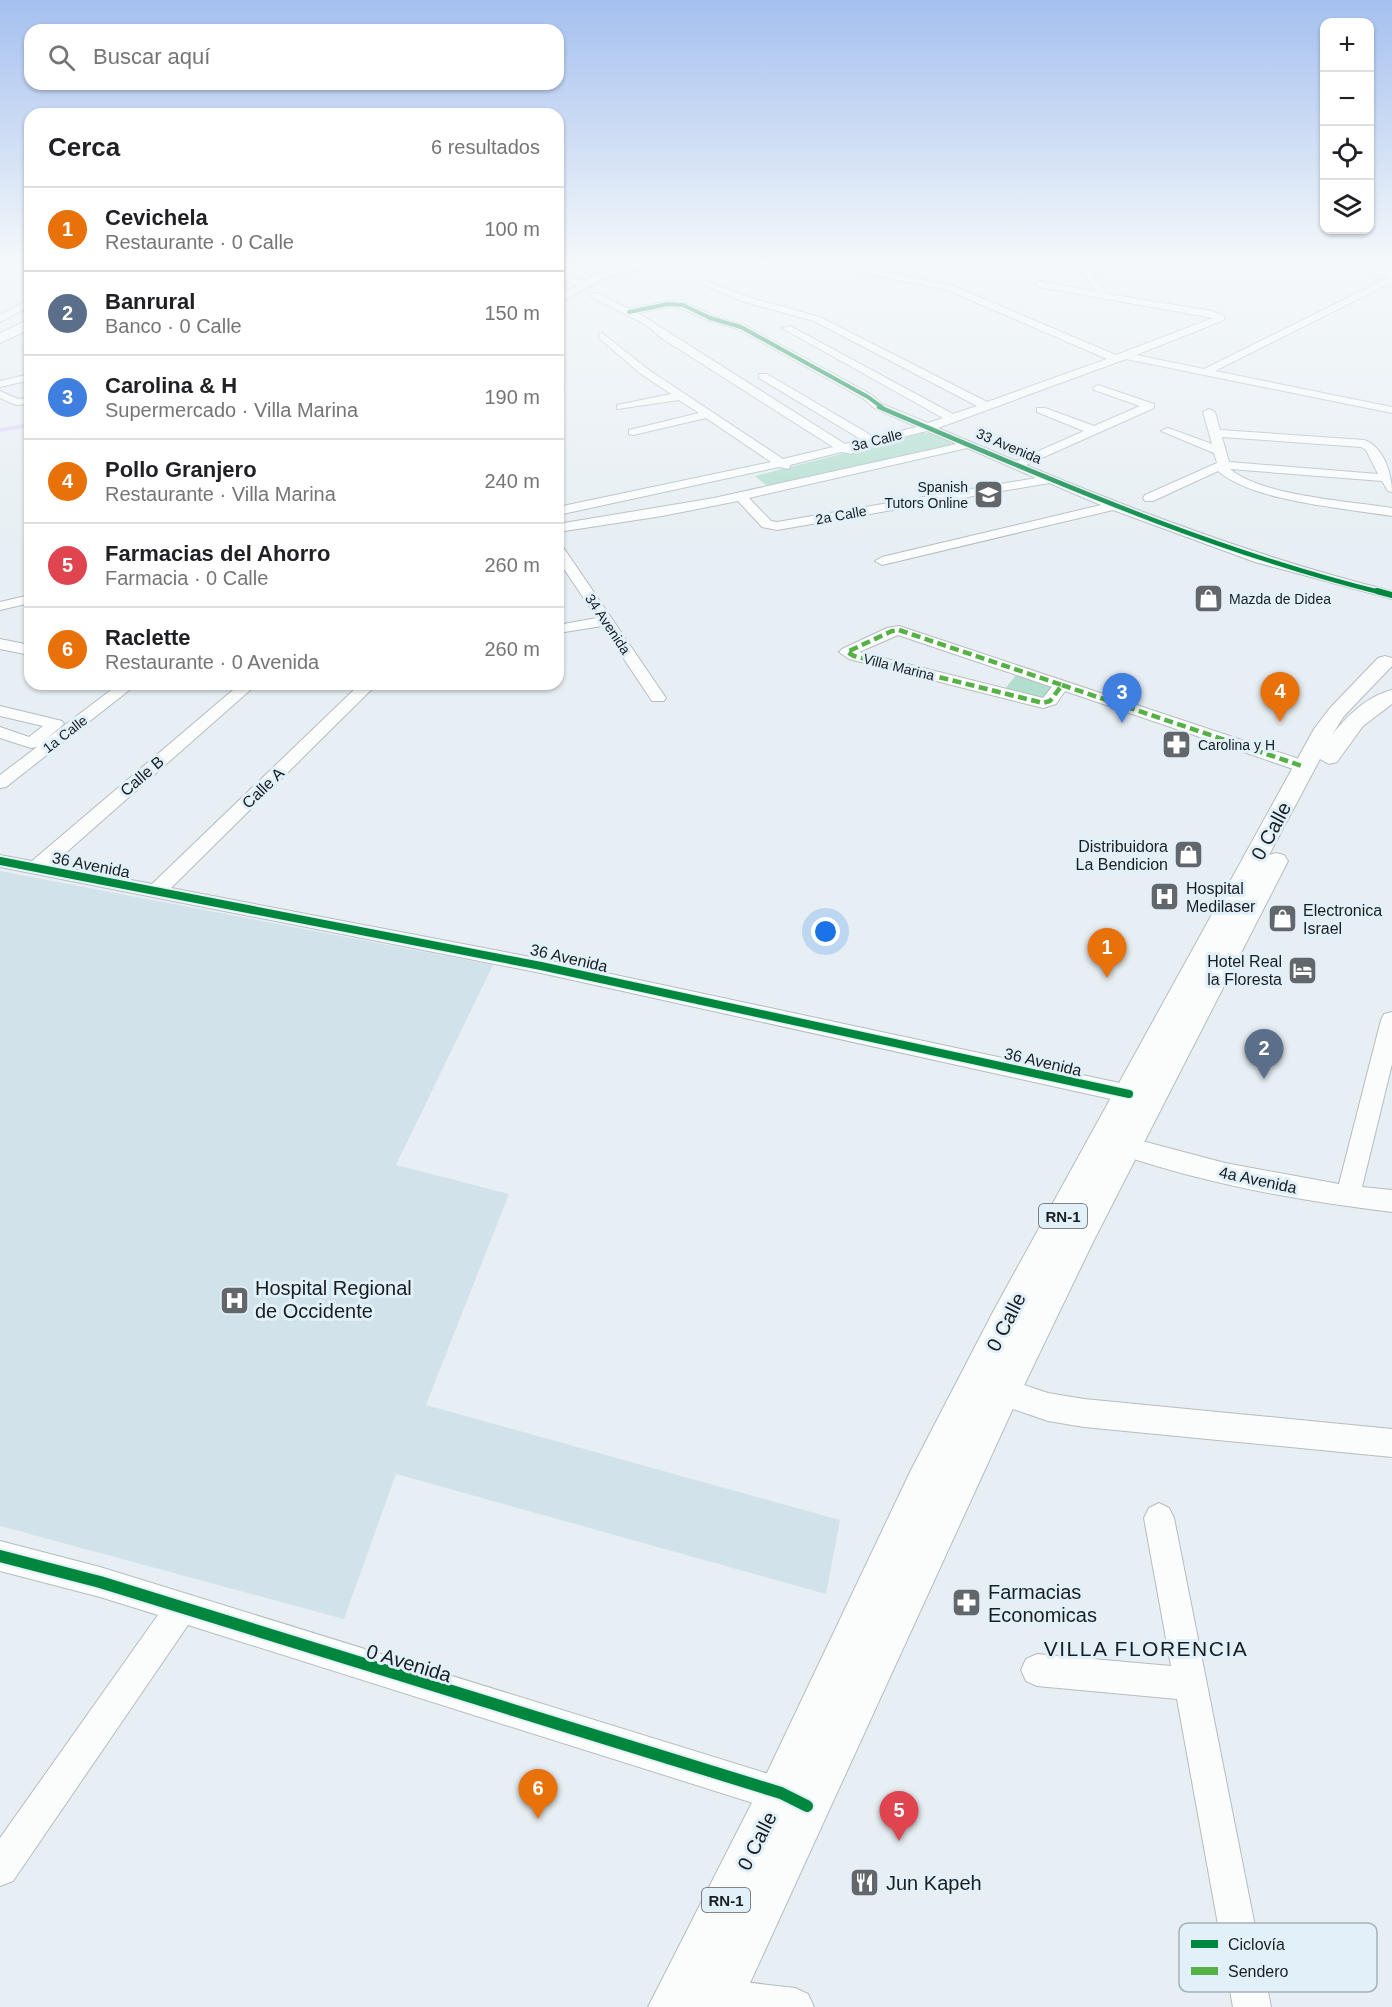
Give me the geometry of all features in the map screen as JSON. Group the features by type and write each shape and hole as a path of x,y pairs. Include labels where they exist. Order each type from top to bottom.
{"main road":[{"name":"0 Calle","path":"716,2003 794,1800 924,1483 1006,1322 1325,729 1337,712 1390,660"},
{"name":"0 Calle","path":"672,2007 794,1800 1127,1147 1332,752 1342,735 1360,717 1392,696"}],"street":[{"path":"627,357 645,372 783,465"},
{"path":"696,357 846,450"},
{"name":"33 Avenida","path":"795,357 868,397 878,406 1113,506 1179,531 1310,574 1392,595"},
{"path":"840,357 952,418"},
{"path":"890,357 986,406"},
{"path":"929,428 1121,357 1392,410"},
{"path":"1205,372 1235,357"},
{"path":"763,376 872,441"},
{"path":"0,384 24,378"},
{"path":"1122,395 1141,387"},
{"path":"1018,464 1150,406 1098,388"},
{"path":"0,394 16,402 24,401"},
{"path":"621,407 680,396"},
{"path":"1041,410 1096,431"},
{"path":"1209,412 1221,451 1222,465 1225,473 1232,478 1256,487 1392,512"},
{"path":"633,432 709,414"},
{"name":"3a Calle","path":"846,450 872,441 929,428"},
{"name":"3a Calle","path":"564,512 652,497 919,433 929,428"},
{"path":"1167,431 1221,451"},
{"path":"1215,433 1361,443 1370,447 1388,475"},
{"name":"3a Calle","path":"564,527 638,516 740,496 971,444"},
{"path":"1149,498 1222,465 1388,475"},
{"name":"2a Calle","path":"740,496 767,524 772,526 1052,479"},
{"path":"882,561 1113,506"},
{"name":"34 Avenida","path":"564,559 658,698"},
{"path":"564,575 574,573"},
{"path":"0,606 24,600"},
{"path":"0,616 24,610"},
{"path":"564,628 605,621"},
{"name":"Villa Marina","path":"1062,685 1050,701 1043,704 854,656 847,652 897,630 1062,685 1305,767"},
{"path":"0,644 24,649"},
{"name":"1a Calle","path":"0,783 121,690"},
{"name":"Calle B","path":"36,868 242,690"},
{"name":"Calle A","path":"156,891 363,690"},
{"path":"0,711 56,724 31,743 0,732"},
{"name":"36 Avenida","path":"0,861 541,966 1129,1094"},
{"path":"1348,1196 1392,1020"},
{"name":"4a Avenida","path":"1127,1147 1255,1180 1392,1201"},
{"path":"1003,1392 1048,1407 1084,1413 1392,1443"},
{"path":"1159,1518 1236,1923"},
{"name":"0 Avenida","path":"0,1556 100,1582 794,1800"},
{"path":"0,1868 181,1609"},
{"path":"1037,1670 1191,1684"},
{"path":"1249,1992 1252,2007"},
{"path":"716,2003 795,2007"}],"shaded area":[{"name":"Hospital Regional de Occidente","path":"0,871 493,965 396,1165 509,1194 426,1405 840,1520 826,1594 396,1474 344,1619 0,1526"}],"green space":[{"path":"923,433 933,433 954,441 955,444 767,486 755,476"},
{"path":"1016,675 1052,686 1042,700 1005,689"}],"waterway":[{"path":"0,430 24,426"}],"marked path":[{"path":"1062,685 1050,701 1043,703 854,656 847,652 892,631 899,630 1305,767"}],"cycle path":[{"path":"795,357 868,397 878,406 1067,487 1195,537 1260,559 1325,579 1392,595"},
{"path":"0,861 541,966 1129,1094"},
{"path":"0,1556 100,1582 781,1793 807,1806"}],"place":[{"name":"Spanish Tutors Online","path":"989,495"},
{"name":"Mazda de Didea","path":"1208,599"},
{"name":"Pollo Granjero","path":"1280,722"},
{"name":"Carolina & H","path":"1122,723"},
{"name":"Carolina y H","path":"1177,745"},
{"name":"Distribuidora La Bendicion","path":"1189,855"},
{"name":"Hospital Medilaser","path":"1165,897"},
{"name":"Electronica Israel","path":"1282,919"},
{"name":"Hotel Real la Floresta","path":"1303,970"},
{"name":"Cevichela","path":"1107,978"},
{"name":"Banrural","path":"1264,1079"},
{"name":"Hospital Regional de Occidente","path":"234,1300"},
{"name":"Farmacias Economicas","path":"967,1603"},
{"name":"Raclette","path":"538,1819"},
{"name":"Farmacias del Ahorro","path":"899,1841"},
{"name":"Jun Kapeh","path":"865,1883"}],"district":[{"name":"VILLA FLORENCIA","path":"1146,1648"}]}
